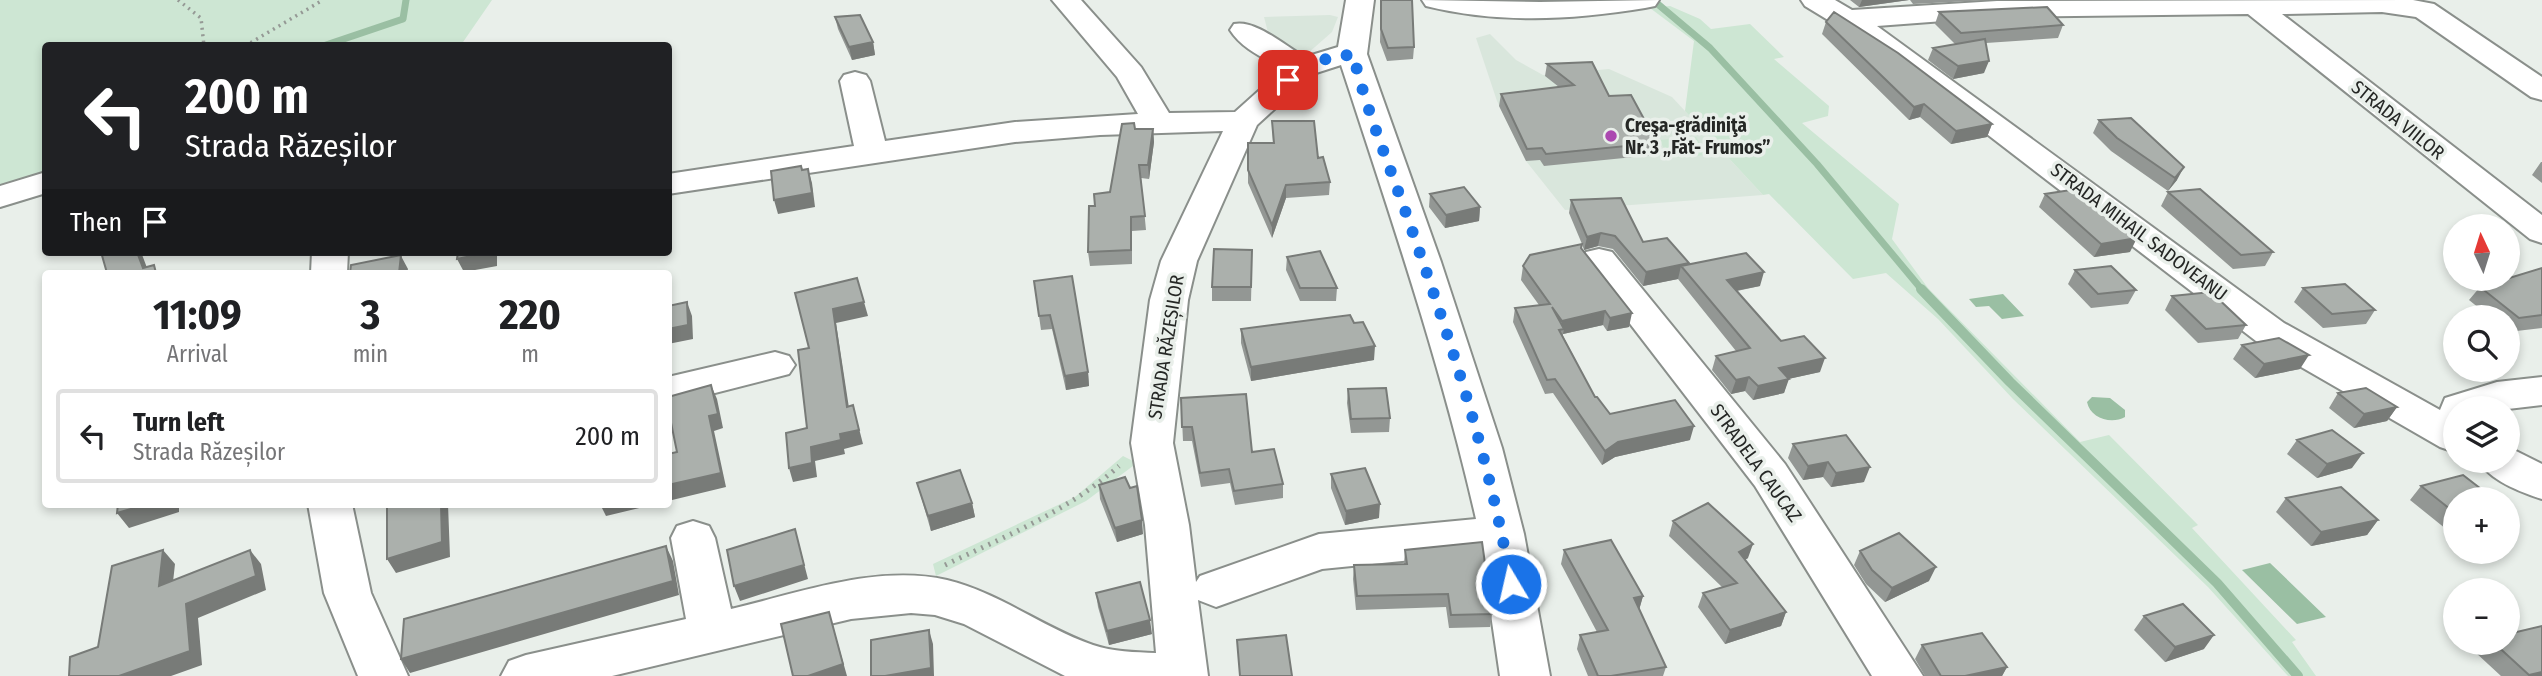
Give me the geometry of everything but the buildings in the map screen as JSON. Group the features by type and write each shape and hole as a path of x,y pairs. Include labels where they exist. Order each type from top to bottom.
{"street":[{"path":"1066,0 1130,73 1159,123"},
{"path":"1360,0 1352,39 1353,54 1481,448 1502,534 1525,676"},
{"path":"1436,0 1469,9 1559,11 1643,0"},
{"name":"STRADA MIHAIL SADOVEANU","path":"1815,0 1889,45 2038,154 2270,332 2443,417"},
{"path":"1849,19 1960,10 2134,4 2255,6 2347,3 2424,10 2542,91"},
{"name":"STRADA VIILOR","path":"2255,6 2542,232"},
{"path":"1469,9 1482,36"},
{"path":"1244,30 1260,44 1303,68"},
{"name":"STRADA RĂZEȘILOR","path":"526,676 851,600 889,594 949,599 1005,623 1078,660 1102,667 1131,673 1183,675 1168,537 1152,443 1169,300 1179,261 1243,121 1303,68 1334,57 1353,54"},
{"path":"855,81 872,153"},
{"path":"672,184 758,174 1017,131 1243,121"},
{"path":"0,197 42,183"},
{"name":"STRADELA CAUCAZ","path":"1599,260 1770,475 1898,676"},
{"path":"672,390 775,365"},
{"name":"STRADA MIHAIL SADOVEANU","path":"2497,396 2542,391"},
{"path":"2520,471 2542,483"},
{"path":"331,508 343,581 367,646 383,676"},
{"path":"1216,589 1319,552 1502,534"},
{"path":"693,538 713,634"}],"path":[{"path":"178,0 199,13 205,24 204,42"},
{"path":"252,42 323,0"},
{"path":"889,594 1057,512 1091,491 1152,443"}],"shaded area":[{"path":"0,0 492,0 463,42 42,42 42,196 0,209"},
{"path":"1670,6 1700,19 1711,29 1750,24 1784,57 1774,59 1829,106 1828,116 1802,123 1899,204 1892,239 1928,288 2080,442 2109,435 2198,525 2192,528 2296,640 2292,642 2316,676 2288,676 2208,587 2013,399 1938,319 1886,273 1853,279 1769,194 1763,195 1685,111 1694,41 1650,8"},
{"path":"1264,17 1338,17 1332,32 1307,54 1288,53 1271,44"},
{"name":"Creşa-grădiniţă Nr. 3 „Făt- Frumos”","path":"1490,34 1516,60 1543,75 1609,69 1672,97 1763,195 1565,210 1526,161 1497,101 1476,38"},
{"path":"1696,137 1707,155 1670,158 1659,140"},
{"path":"2003,294 2024,316 2002,319 1989,306 1976,307 1969,299"},
{"path":"2092,397 2110,398 2125,410 2125,417 2108,420 2097,416 2087,402"},
{"path":"1123,456 1137,463 1086,501 936,576 933,564 1075,497"},
{"path":"2270,563 2326,617 2297,624 2242,570"}],"waterway":[{"path":"335,42 403,19 406,0"},
{"path":"1653,0 1710,48 1817,164 1923,291"},
{"path":"1921,289 2010,382 2217,583 2298,676"}],"place":[{"name":"Creşa-grădiniţă Nr. 3 „Făt- Frumos”","path":"1611,136"}],"route":[{"path":"1288,80 1317,61 1353,54 1423,262 1481,448 1511,584"}]}
